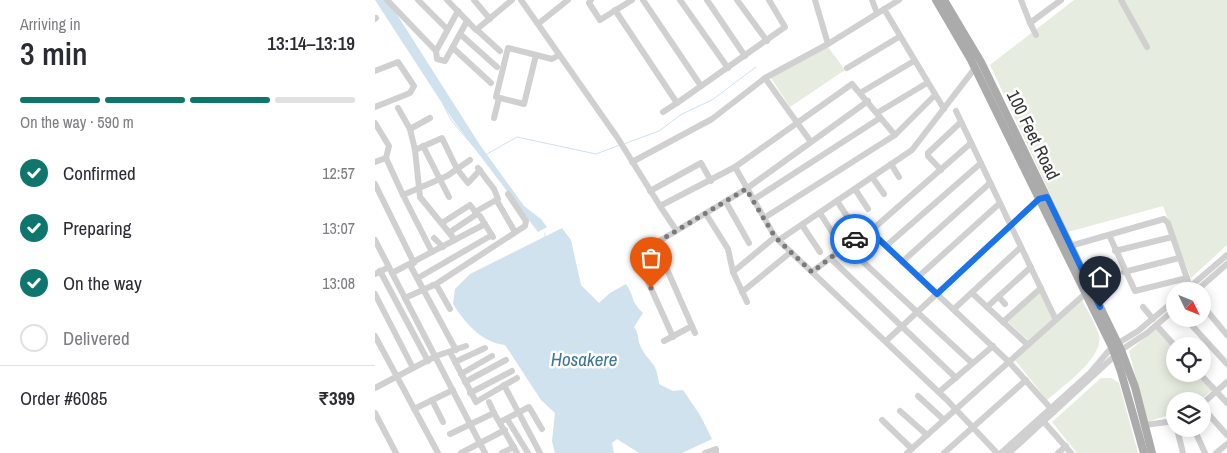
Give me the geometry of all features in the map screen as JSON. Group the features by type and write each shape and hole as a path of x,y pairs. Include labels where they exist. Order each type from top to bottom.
{"main road":[{"name":"100 Feet Road","path":"936,0 975,68 1070,246 1114,344 1115,357 1144,453"},
{"name":"100 Feet Road","path":"944,0 981,62 1086,293 1114,344 1121,350 1135,387 1152,453"}],"street":[{"path":"387,0 436,52"},
{"path":"418,0 447,29"},
{"path":"447,0 500,51"},
{"path":"474,0 490,19"},
{"path":"498,0 504,7"},
{"path":"477,30 512,0"},
{"path":"521,0 617,137 676,230"},
{"path":"538,24 559,3 568,0"},
{"path":"591,0 589,3 599,19 632,0"},
{"path":"643,0 701,86"},
{"path":"680,0 728,68"},
{"path":"707,0 745,56"},
{"path":"737,0 767,41"},
{"path":"663,112 767,41 786,24 769,0"},
{"path":"815,0 828,44"},
{"path":"872,0 877,13"},
{"path":"632,162 712,120 765,78 828,44 899,0"},
{"path":"1021,0 1036,35"},
{"path":"1030,23 1050,3 1061,0"},
{"path":"1121,0 1147,47"},
{"path":"884,9 899,37 944,108"},
{"path":"615,10 677,102"},
{"path":"458,11 436,52 437,60 443,62 453,48 467,21"},
{"path":"460,34 497,66"},
{"path":"847,68 899,37"},
{"path":"453,48 491,83"},
{"path":"536,55 524,104 496,97 508,48 536,55 552,59 559,55"},
{"path":"860,93 914,60"},
{"path":"375,72 397,62 414,86 409,93 375,107"},
{"path":"733,272 777,239 802,225 912,150 975,68"},
{"path":"765,78 799,122 811,142"},
{"path":"753,200 927,83"},
{"path":"660,206 711,182 735,167 852,84 895,134"},
{"path":"764,218 895,134 935,95"},
{"path":"494,118 499,98"},
{"path":"673,336 636,255 746,189 868,101"},
{"path":"399,108 410,129 415,150 421,197 455,240"},
{"path":"956,110 1057,320"},
{"path":"410,129 430,118"},
{"path":"941,170 928,156 928,153 961,122"},
{"path":"375,123 377,134 389,146 387,158 403,195 432,252"},
{"path":"415,150 442,138 457,169 467,183 479,169 494,189 498,199 449,232"},
{"path":"812,272 868,229 874,228 971,143"},
{"path":"423,146 449,197"},
{"path":"375,162 387,158"},
{"path":"403,195 439,180 469,160"},
{"path":"650,191 701,163 711,182"},
{"path":"891,164 899,177"},
{"path":"886,246 981,164"},
{"path":"735,167 746,189 777,239 939,392 999,453 1115,357 1166,310"},
{"path":"872,177 884,194"},
{"path":"902,262 990,183"},
{"path":"375,184 474,400 477,401 517,378"},
{"path":"855,189 868,209"},
{"path":"405,298 425,290 525,226 526,222 508,194"},
{"path":"886,341 1043,198"},
{"path":"497,201 515,232"},
{"path":"837,201 852,224"},
{"path":"726,202 749,243"},
{"path":"918,277 1000,203"},
{"path":"442,223 470,205 480,216 497,243"},
{"path":"820,213 835,237"},
{"path":"706,214 728,249 733,272 747,302"},
{"path":"1070,246 1161,219 1167,221 1188,282"},
{"path":"428,361 377,272 412,264 485,224"},
{"path":"802,225 820,252"},
{"path":"868,229 993,346 1053,410"},
{"path":"418,278 492,235"},
{"path":"1109,235 1132,290 1136,292 1187,278"},
{"path":"1115,252 1172,237"},
{"path":"434,238 443,247"},
{"path":"375,241 485,453"},
{"path":"655,242 695,333"},
{"path":"846,246 973,363"},
{"path":"954,310 1021,248"},
{"path":"742,292 791,252"},
{"path":"1199,282 1227,255"},
{"path":"830,258 956,378"},
{"path":"1124,272 1179,258"},
{"path":"1202,282 1227,264"},
{"path":"987,308 1031,267"},
{"path":"433,285 437,286 450,309"},
{"path":"1003,322 1041,288"},
{"path":"972,293 1028,345"},
{"path":"882,420 909,451 1086,293"},
{"path":"375,294 413,368"},
{"path":"999,297 1005,304"},
{"path":"1143,307 1168,337"},
{"path":"1009,453 1044,422 1053,410 1090,373 1114,344 1166,315"},
{"path":"1211,316 1227,335"},
{"path":"665,341 691,326"},
{"path":"1194,328 1227,364"},
{"path":"375,336 438,453"},
{"path":"375,377 377,386 436,356 466,346"},
{"path":"939,392 993,346"},
{"path":"455,362 485,348"},
{"path":"461,374 492,356"},
{"path":"465,382 506,360"},
{"path":"470,393 512,371"},
{"path":"944,453 1026,380"},
{"path":"1208,382 1227,403"},
{"path":"1211,396 1227,382"},
{"path":"504,386 540,453"},
{"path":"414,409 453,390"},
{"path":"919,396 944,420"},
{"path":"432,400 443,422"},
{"path":"489,402 515,450 502,453"},
{"path":"500,422 529,407 542,429"},
{"path":"900,410 927,435"},
{"path":"375,413 396,453"},
{"path":"450,434 494,413"},
{"path":"1211,417 1227,435"},
{"path":"509,422 528,453"},
{"path":"1044,422 1071,453"},
{"path":"1145,425 1166,422"},
{"path":"461,453 505,430"},
{"path":"1179,437 1183,453"},
{"path":"1198,437 1205,453"},
{"path":"1216,453 1227,444"},
{"path":"1058,453 1066,446"},
{"path":"705,453 716,449 717,453"}],"shaded area":[{"path":"1074,0 1227,0 1227,245 1191,278 1163,206 1068,232 990,65"},
{"path":"828,47 845,70 790,107 771,78"},
{"path":"1040,291 1053,319 1029,341 1007,321"},
{"path":"1082,300 1099,335 1096,353 1072,380 1047,400 1015,360"},
{"path":"1157,328 1166,338 1166,382 1204,382 1212,390 1210,392 1166,392 1166,416 1147,422 1129,351"},
{"path":"1101,378 1111,378 1119,383 1138,453 1077,453 1052,422"}],"water":[{"path":"375,0 385,0 396,13 480,145 524,206 541,219 547,227 538,232 453,120"},
{"name":"Hosakere","path":"562,228 571,240 581,285 599,303 610,293 626,284 634,302 643,313 634,327 643,351 656,370 659,384 673,391 683,390 700,415 712,439 682,453 639,453 617,439 612,443 614,453 555,453 552,441 555,413 541,400 505,345 481,336 468,325 453,304 455,289 470,274"}],"waterway":[{"path":"624,144 659,131 682,114 712,100 756,67"},
{"path":"443,104 451,120 473,146"},
{"path":"487,154 517,137 596,154 620,145"},
{"path":"545,233 545,238"}],"way so far":[{"path":"651,288 636,255 746,189 775,237 812,272 855,239"}],"route":[{"path":"855,239 868,229 937,294 1039,199 1047,197 1100,307"}]}
